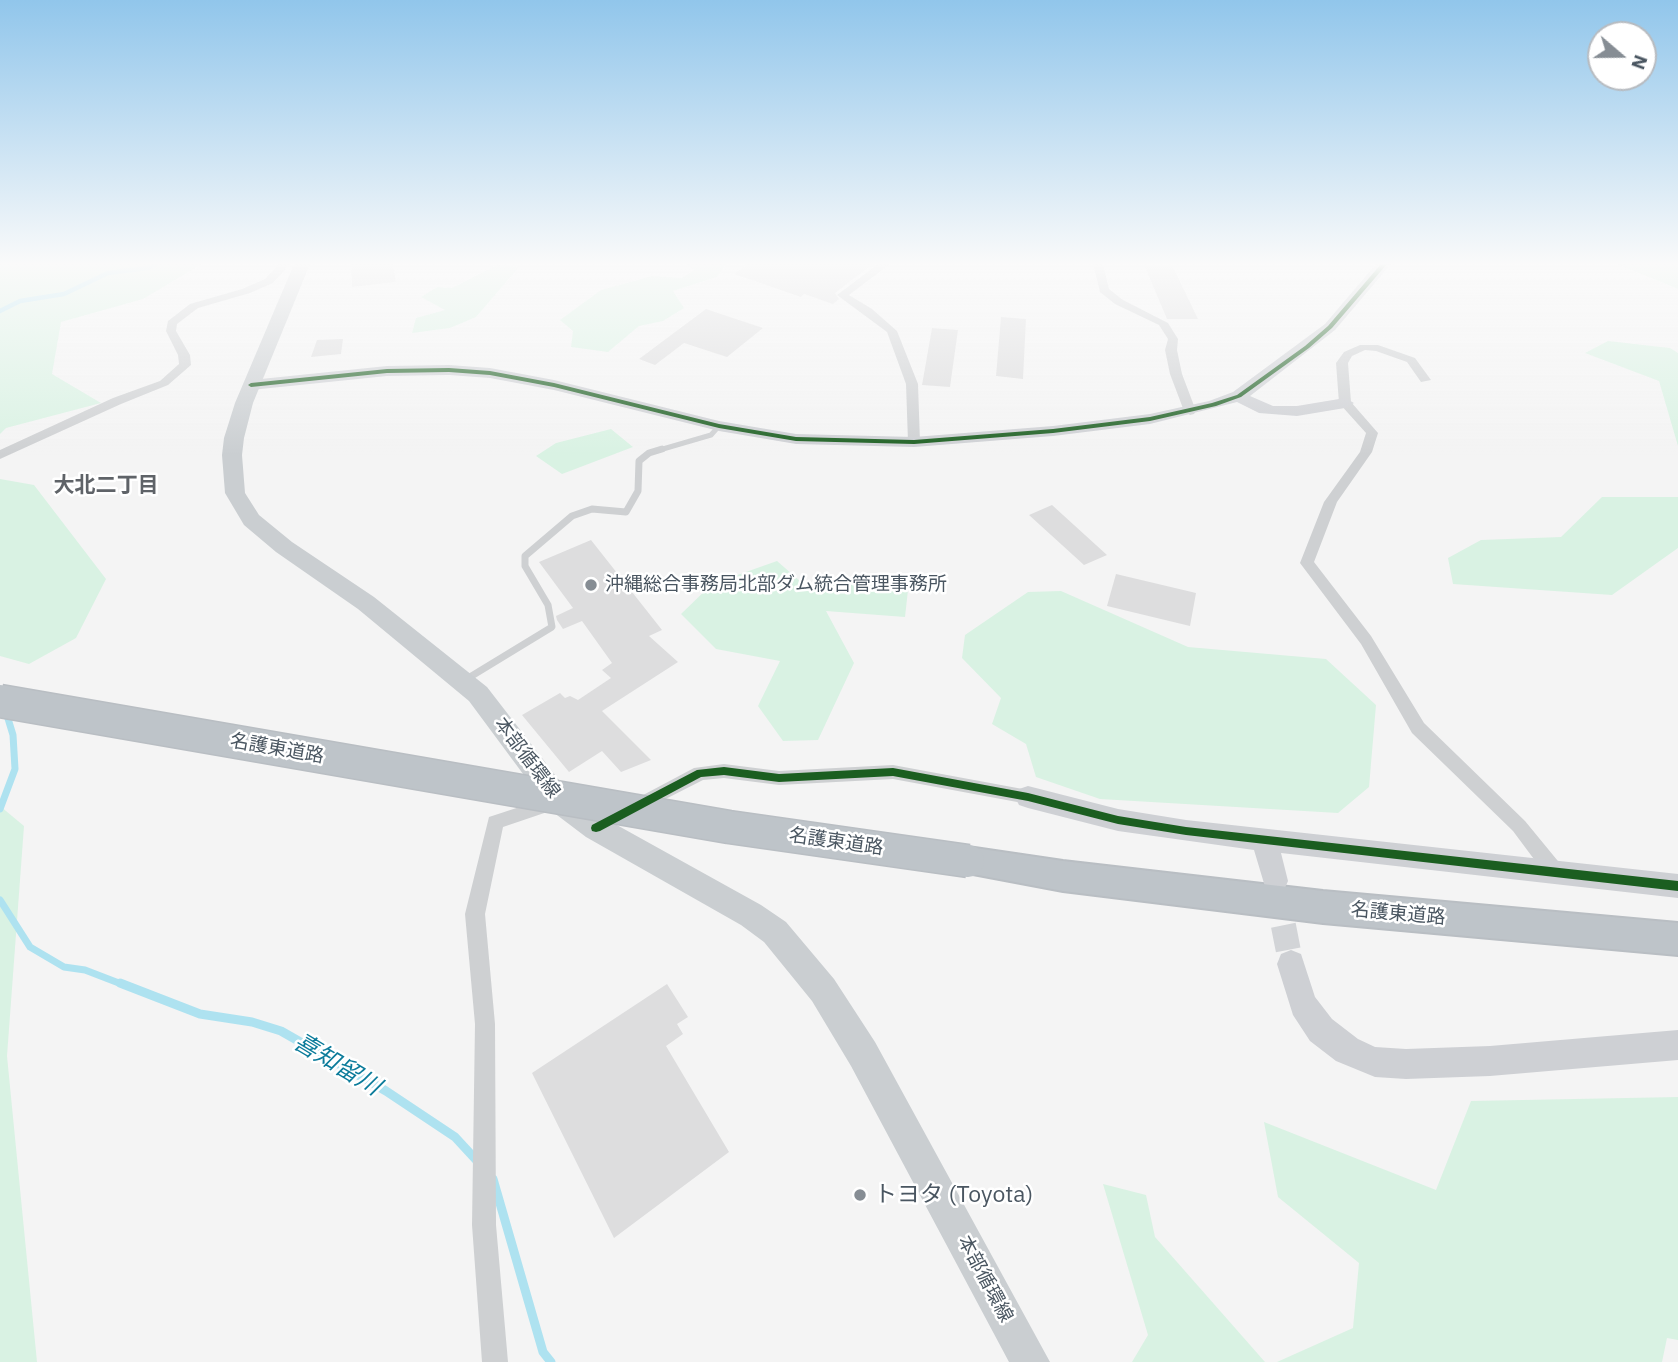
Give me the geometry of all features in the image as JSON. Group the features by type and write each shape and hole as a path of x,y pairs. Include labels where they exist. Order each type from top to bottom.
{"highway":[{"name":"名護東道路","path":"0,701 729,827 1063,876 1323,907 1678,939"}],"main road":[{"name":"本部循環線","path":"275,328 241,412 232,455 235,493 251,520 284,547 366,603 478,694 559,802 596,828 751,915 775,932 823,990 863,1054 1030,1362"}],"street":[{"path":"0,455 117,401 164,383 185,365 184,355 171,328"},
{"path":"888,328 892,331 912,384 914,442"},
{"path":"1166,328 1173,339 1171,350 1176,374 1190,411"},
{"path":"251,385 387,371 449,370 491,373 554,385 719,426 796,439 914,442 1065,429 1150,419 1190,411 1239,396 1328,328"},
{"path":"1425,380 1411,360 1378,348 1364,347 1348,354 1342,363 1345,403 1372,433 1366,452 1331,502 1307,563 1366,640 1418,728 1519,826 1555,872"},
{"path":"1239,396 1259,408 1273,411 1297,411 1345,403"},
{"path":"596,828 700,773 724,771 779,778 893,772 1028,797 1118,820 1264,841 1678,886"},
{"path":"495,1362 484,1225 485,1024 475,914 495,822 559,802"},
{"path":"1264,841 1275,881"},
{"path":"1290,964 1303,1005 1321,1030 1347,1051 1375,1062 1406,1064 1490,1061 1678,1045"}],"lane":[{"path":"462,681 552,627 548,606 525,566 525,556 572,516 593,509 626,512 638,491 639,461 649,453 711,435 719,426"}],"green space":[{"path":"0,328 60,328 52,374 101,403 6,428 0,434"},
{"path":"413,328 451,328 450,328 412,333"},
{"path":"569,328 637,328 608,352 571,347 573,331"},
{"path":"1608,341 1670,348 1678,353 1678,446 1659,381 1585,353"},
{"path":"611,429 633,447 562,474 536,456 556,443"},
{"path":"0,479 34,485 106,579 76,638 29,664 0,656"},
{"path":"1602,497 1678,497 1678,548 1612,595 1453,584 1448,558 1481,540 1561,537"},
{"path":"777,561 808,588 876,579 908,590 905,617 826,611 854,663 818,740 783,741 758,706 780,661 716,649 681,614 712,584"},
{"path":"1061,591 1188,647 1326,659 1376,705 1369,787 1338,813 1100,799 1036,777 1026,744 992,724 1001,698 962,658 965,635 1028,592"},
{"path":"0,806 24,826 7,1056 37,1362 0,1362"},
{"path":"1678,1097 1678,1340 1667,1338 1662,1362 1277,1362 1353,1328 1359,1263 1278,1197 1264,1122 1436,1190 1471,1101"},
{"path":"1103,1184 1146,1195 1155,1237 1265,1362 1132,1362 1148,1335"}],"building":[{"path":"681,328 763,328 727,357 684,343 655,365 639,359"},
{"path":"932,328 958,330 950,387 922,385"},
{"path":"1000,328 1026,328 1023,379 996,376"},
{"path":"343,339 341,354 311,357 317,340"},
{"path":"1052,505 1107,555 1084,565 1029,515"},
{"path":"591,540 662,630 649,636 678,662 602,711 651,760 621,772 602,751 569,772 522,715 560,693 565,698 570,696 578,700 611,678 602,670 612,663 582,621 563,629 557,620 556,616 573,608 539,562"},
{"path":"1116,574 1196,593 1190,626 1107,606"},
{"path":"667,984 688,1017 677,1024 683,1034 666,1046 729,1152 614,1238 532,1073"}],"waterway":[{"name":"喜知留川","path":"0,809 15,769 13,735 6,712"},
{"name":"喜知留川","path":"0,900 30,947 64,967 85,970 124,985"},
{"name":"喜知留川","path":"120,983 200,1014 252,1022 281,1031 386,1091 455,1137 479,1163"},
{"name":"喜知留川","path":"493,1179 543,1352 551,1362"}],"tunnel":[{"path":"1276,888 1291,964"}],"cycle path":[{"path":"251,385 387,371 449,370 490,373 554,385 719,426 796,439 914,442 1053,431 1150,419 1214,405 1239,396 1329,328"},
{"path":"596,828 700,773 724,771 779,778 893,772 1028,797 1118,820 1186,831 1678,886"}],"place":[{"name":"沖縄総合事務局北部ダム統合管理事務所","path":"591,585"},
{"name":"トヨタ (Toyota)","path":"860,1195"}],"district":[{"name":"大北二丁目","path":"106,486"}]}
